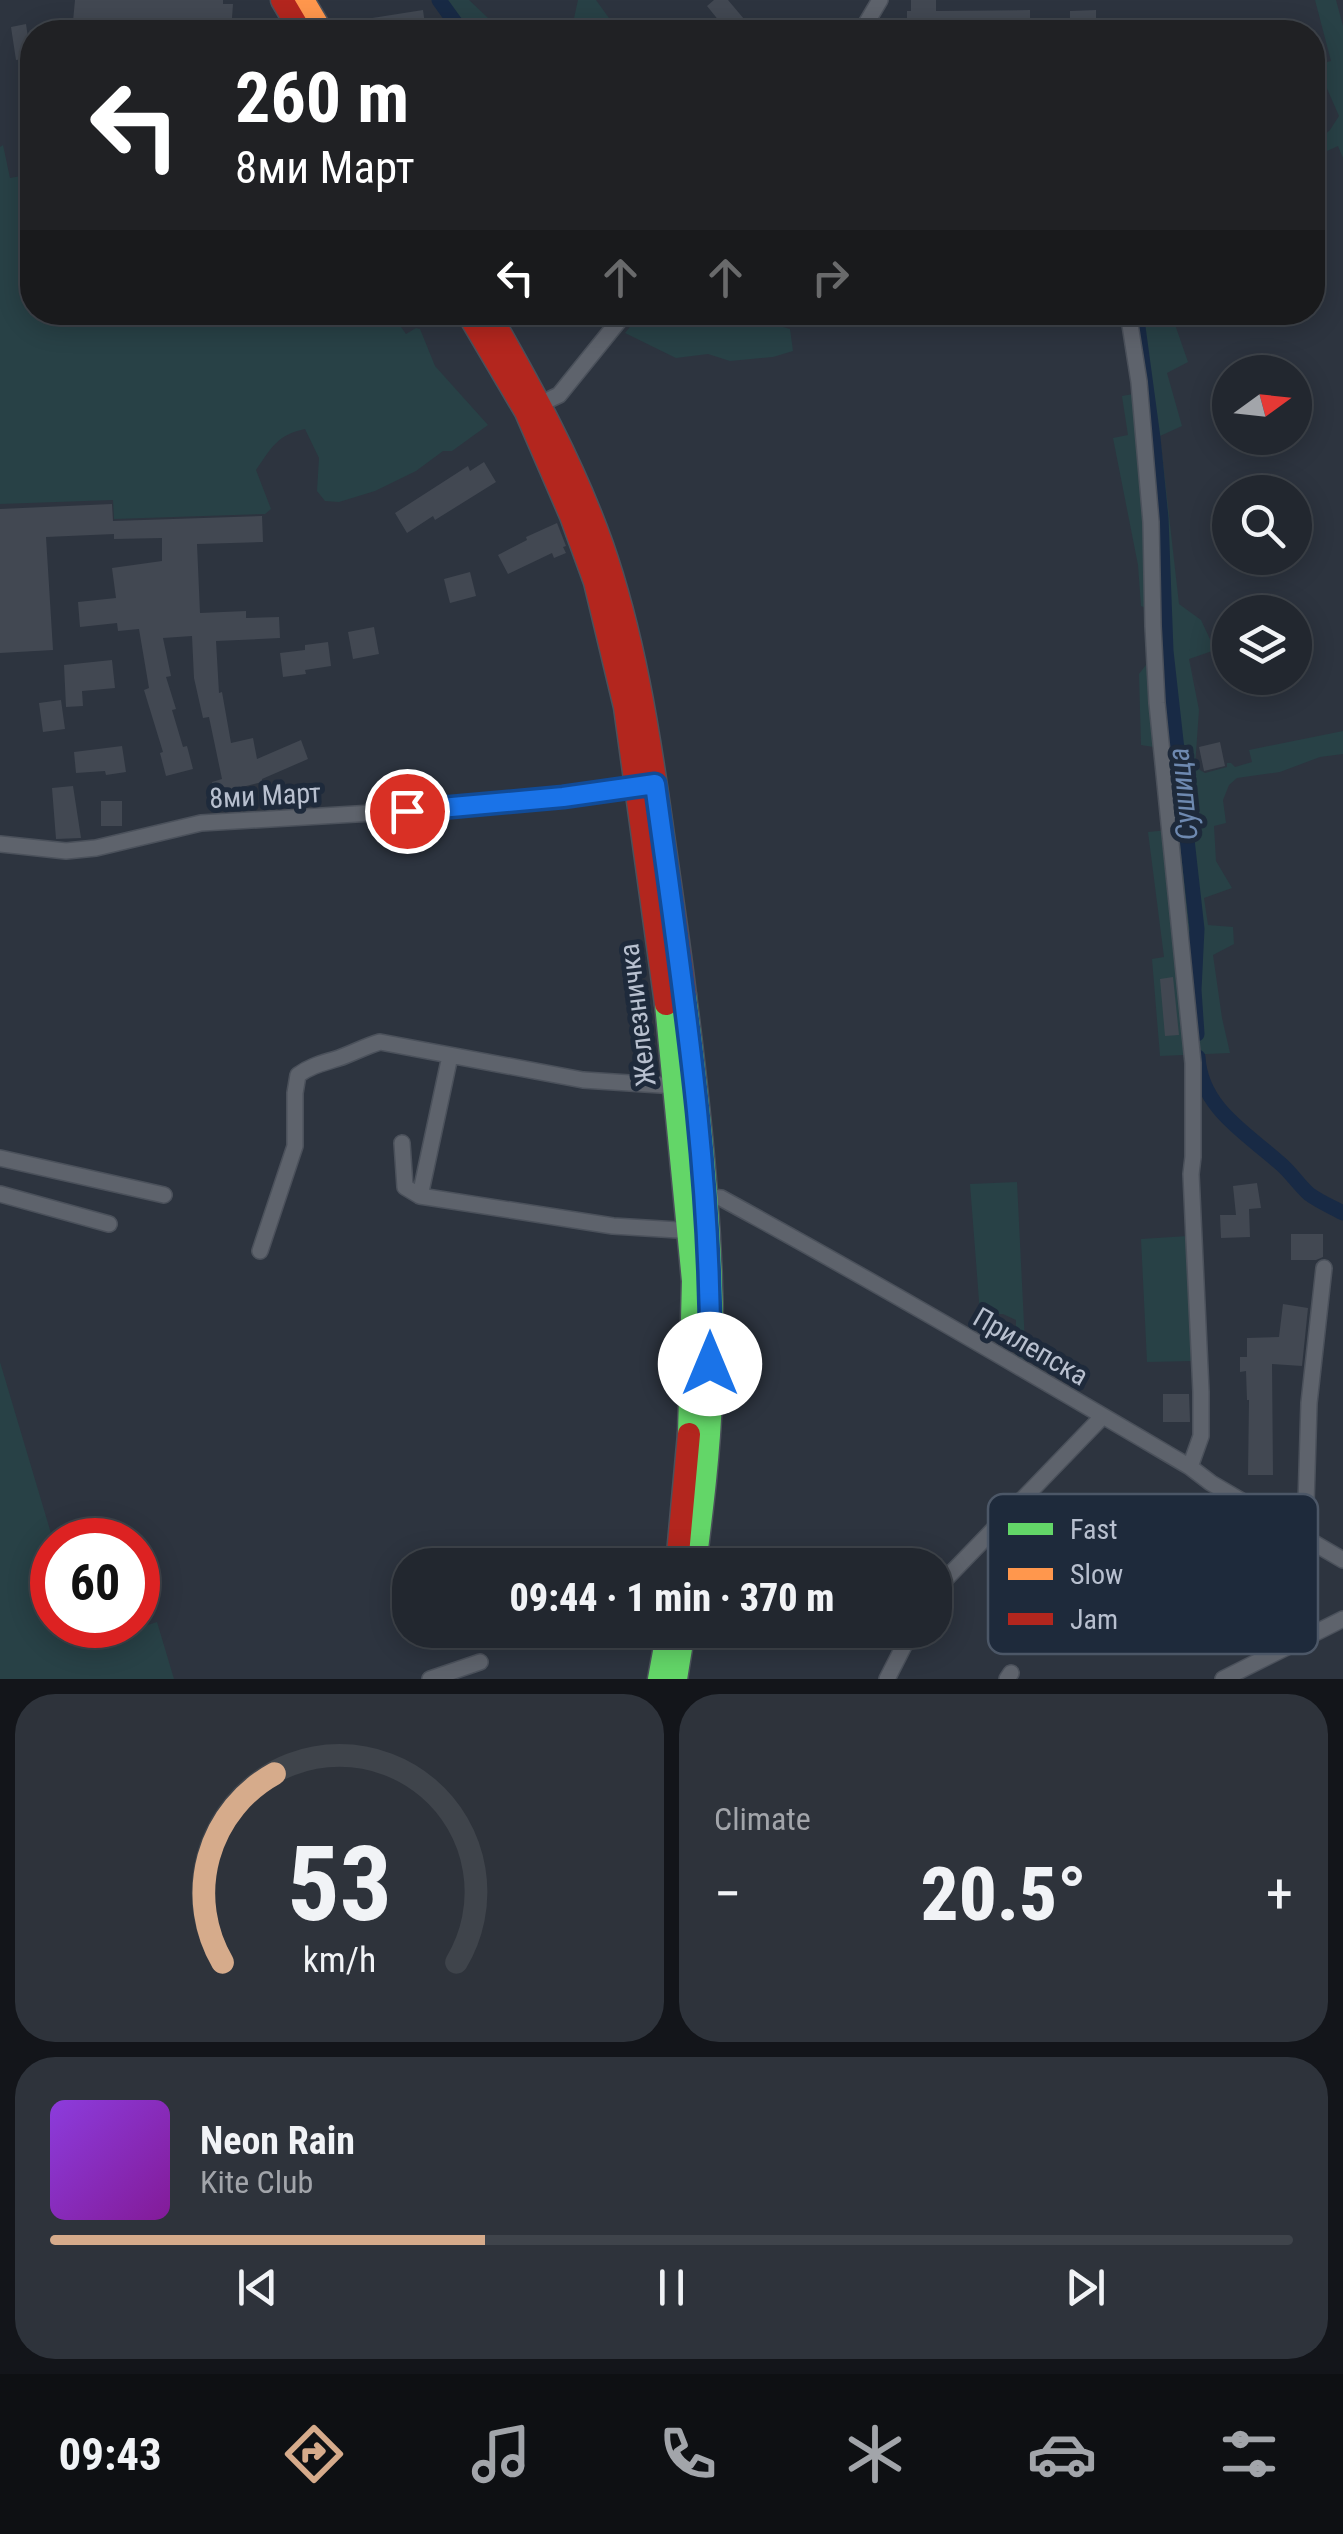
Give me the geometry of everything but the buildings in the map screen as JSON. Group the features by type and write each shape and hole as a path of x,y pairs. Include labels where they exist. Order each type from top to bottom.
{"main road":[{"name":"Железничка","path":"477,325 570,468 613,580 635,670 656,920 676,1086 696,1196"},
{"name":"Железничка","path":"494,325 533,408"},
{"name":"Железничка","path":"646,786 692,1057 698,1230 711,1290 708,1434 697,1548"},
{"name":"Железничка","path":"678,1548 698,1230"},
{"path":"659,1679 665,1648"},
{"path":"676,1679 681,1648"}],"street":[{"path":"533,408 558,395 615,325"},
{"path":"1130,325 1151,522 1157,703 1193,1062 1190,1174 1201,1392 1200,1436 1190,1468"},
{"name":"8ми Март","path":"0,844 66,852 201,823 407,811 646,786"},
{"path":"260,1250 295,1146 298,1074 313,1065 380,1042 584,1080 676,1086"},
{"path":"420,1196 450,1056"},
{"path":"402,1143 405,1187 420,1196 613,1226 698,1230"},
{"path":"0,1158 164,1196"},
{"path":"0,1194 109,1224"},
{"name":"Прилепска","path":"696,1196 721,1198 857,1272 1230,1494"},
{"path":"1306,1494 1309,1402 1324,1268"},
{"path":"1028,1494 1103,1416"},
{"path":"952,1572 988,1535"},
{"name":"Прилепска","path":"1318,1545 1343,1560"},
{"path":"1318,1632 1343,1619"},
{"path":"887,1679 903,1648"},
{"path":"1223,1679 1273,1654"},
{"path":"430,1679 480,1662"}],"green space":[{"path":"439,0 469,0 491,20 453,20"},
{"path":"578,0 596,0 610,20 574,20"},
{"path":"1315,0 1336,0 1343,26 1343,158 1338,146 1325,152 1325,134 1339,116 1325,84 1325,63 1331,61 1325,20 1320,20"},
{"path":"3,145 10,178 20,176 20,325 400,325 406,334 416,328 420,329 435,366 488,425 416,471 375,491 339,502 325,501 317,491 319,458 305,429 288,435 276,443 256,470 271,509 265,514 114,519 113,500 0,504"},
{"path":"631,325 776,325 790,329 793,351 730,361 708,354 676,358 625,333"},
{"path":"1126,325 1175,325 1188,362 1167,373 1182,426 1160,436 1179,604 1201,620 1212,644 1212,651 1189,659 1199,710 1195,767 1205,773 1227,767 1227,763 1235,767 1252,762 1249,750 1343,731 1343,754 1320,757 1280,772 1237,778 1223,800 1226,823 1214,826 1216,861 1232,888 1204,898 1208,925 1233,927 1234,944 1213,955 1230,1053 1160,1056 1152,959 1164,957 1148,832 1168,830 1160,748 1141,745 1139,674 1149,661 1151,610 1141,606 1138,565 1113,438 1128,435 1122,396 1133,394"},
{"path":"1017,1182 1026,1364 1015,1357 1016,1320 1003,1314 980,1314 970,1184"},
{"path":"1188,1236 1194,1361 1147,1362 1141,1239"},
{"path":"0,1362 46,1518 30,1518 30,1648 160,1648 160,1632 174,1679 0,1679"}],"waterway":[{"name":"Сушица","path":"439,0 453,20"},
{"name":"Сушица","path":"1138,325 1161,518 1166,651 1197,929 1197,1034"},
{"name":"Сушица","path":"1198,1057 1208,1091 1228,1119 1309,1194 1343,1213"}],"traffic: fast":[{"path":"685,995 702,1146 711,1297 710,1419 697,1548"},
{"path":"666,1004 693,1281 689,1434"},
{"path":"659,1679 665,1648"},
{"path":"676,1679 681,1648"}],"traffic: slow":[{"path":"303,0 315,20"}],"traffic: jam":[{"path":"282,0 294,20"},
{"path":"475,325 526,412 595,582 625,707 666,1004"},
{"path":"495,325 565,455 613,579 645,716 685,995"},
{"path":"679,1548 689,1434"}],"route":[{"path":"407,811 655,784 692,1057 708,1230 710,1364"}]}
